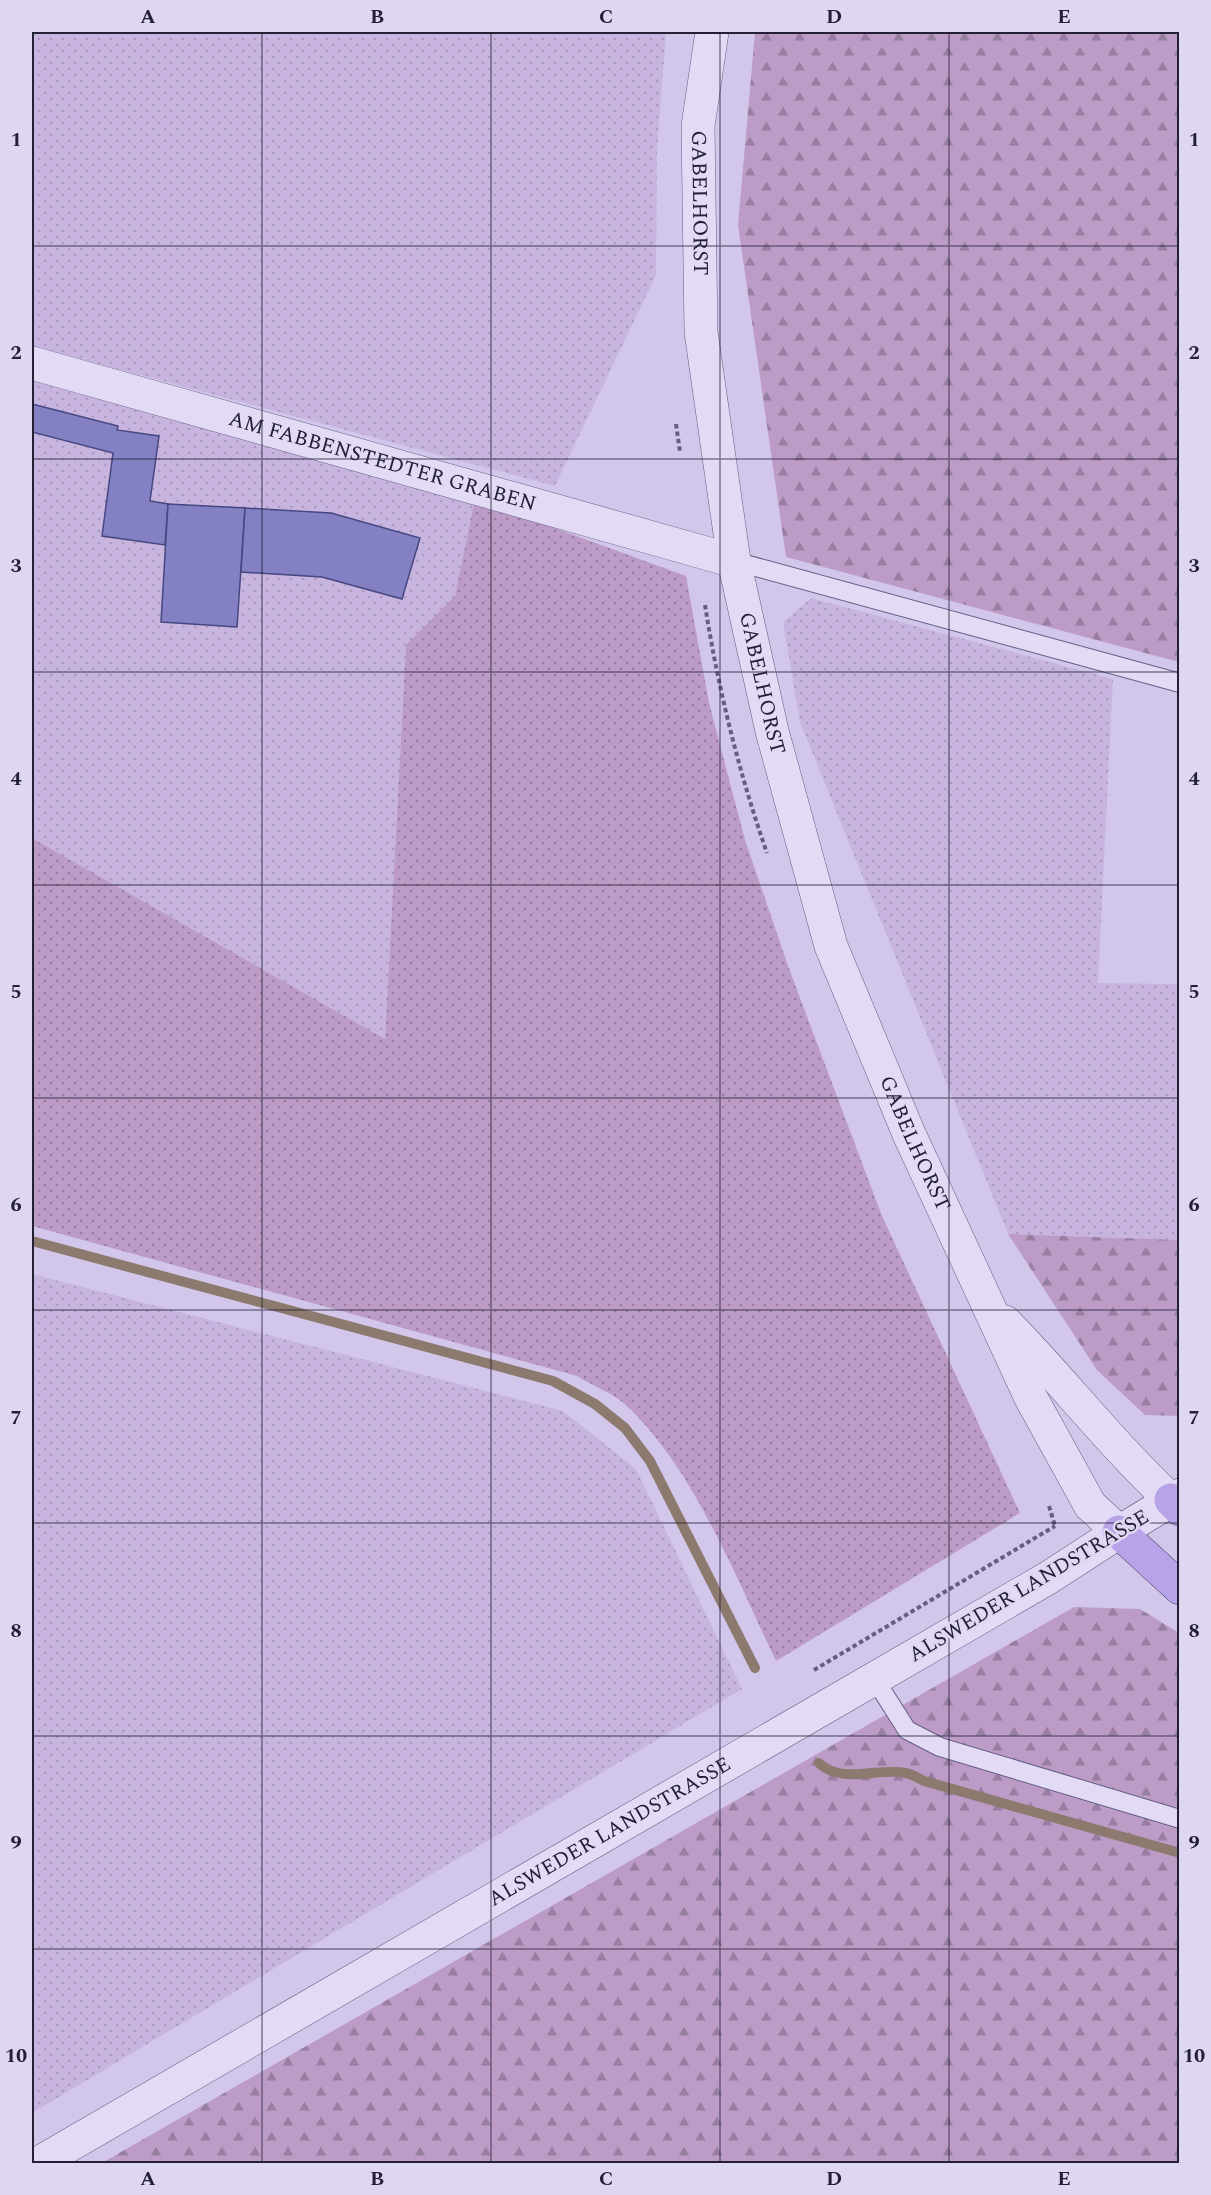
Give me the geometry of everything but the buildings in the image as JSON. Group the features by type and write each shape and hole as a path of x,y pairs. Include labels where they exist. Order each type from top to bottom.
{"main road":[{"path":"1119,1532 1179,1588"}],"street":[{"name":"GABELHORST","path":"712,32 698,126 701,332 734,561 772,731 831,946 909,1134 1031,1398 1090,1505 1119,1532"},
{"name":"AM FABBENSTEDTER GRABEN","path":"32,363 734,561"},
{"name":"GABELHORST","path":"987,1303 1049,1367 1143,1473 1177,1501"},
{"name":"ALSWEDER LANDSTRASSE","path":"37,2163 1048,1578 1119,1532 1177,1501"}],"lane":[{"path":"734,561 1179,682"},
{"path":"874,1678 907,1730 940,1747 1179,1819"}],"shaded area":[{"path":"32,32 666,32 657,151 656,275 555,486 32,346"},
{"path":"32,374 475,499 455,596 406,645 385,1039 32,838"},
{"path":"811,598 1113,679 1098,983 1179,984 1179,1240 1008,1234 800,722 783,622"},
{"path":"32,1274 563,1411 636,1469 742,1689 32,2113"}],"green space":[{"path":"755,32 1179,32 1179,662 786,557 738,225"},
{"path":"475,499 686,576 709,703 745,840 788,966 882,1216 1020,1513 776,1661 729,1561 694,1494 652,1433 623,1402 610,1394 577,1376 32,1226 32,838 385,1039 406,645 455,596"},
{"path":"1008,1234 1179,1240 1179,1416 1145,1415 1097,1370"},
{"path":"1074,1607 1140,1609 1179,1633 1179,2163 100,2164"}],"waterway":[{"path":"32,1241 553,1381 595,1404 625,1428 650,1461 755,1668"},
{"path":"819,1763 838,1773 895,1772 908,1774 924,1781 1180,1853"}]}
